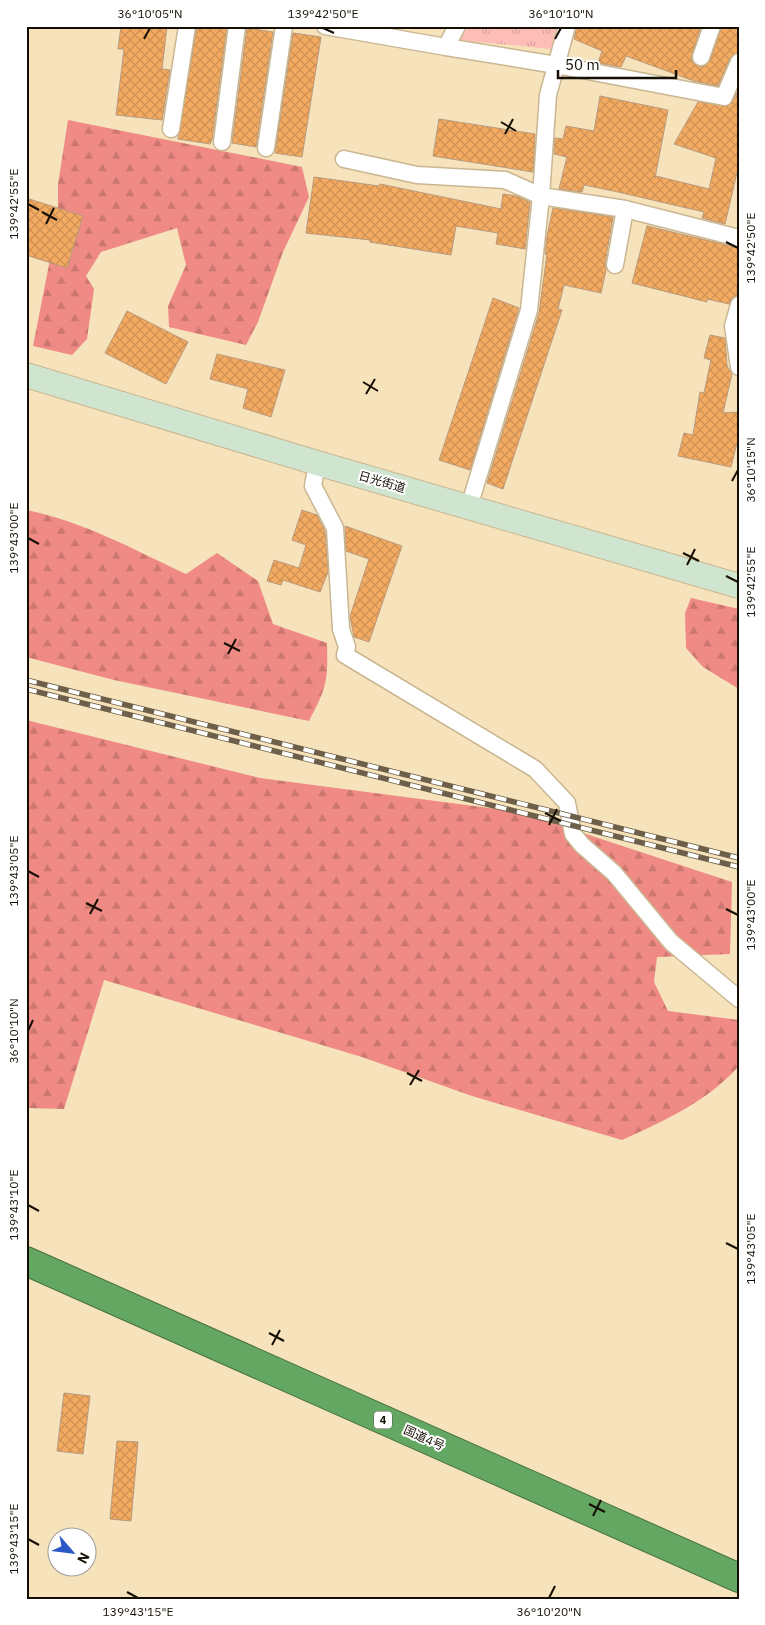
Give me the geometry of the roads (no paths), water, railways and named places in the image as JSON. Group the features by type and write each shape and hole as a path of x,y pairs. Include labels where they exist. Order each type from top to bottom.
{"highway":[{"name":"国道4号","path":"26,1262 739,1578"}],"main road":[{"name":"日光街道","path":"26,376 317,464 739,586"}],"street":[{"path":"171,129 186,26"},
{"path":"222,142 237,26"},
{"path":"266,148 284,26"},
{"path":"325,26 556,65 724,97 739,62"},
{"path":"446,47 457,26"},
{"path":"469,508 530,310 548,95 567,26"},
{"path":"701,57 712,26"},
{"path":"344,159 417,175 504,180 541,196 625,209 739,238"},
{"path":"615,265 625,209"},
{"path":"739,305 733,326 739,367"},
{"path":"317,464 313,486 335,528 341,629 347,647 345,655 535,769 568,803 573,834 582,846 614,873 671,942 739,999"}],"railway":[{"path":"26,680 739,858"},
{"path":"26,689 739,867"}]}
